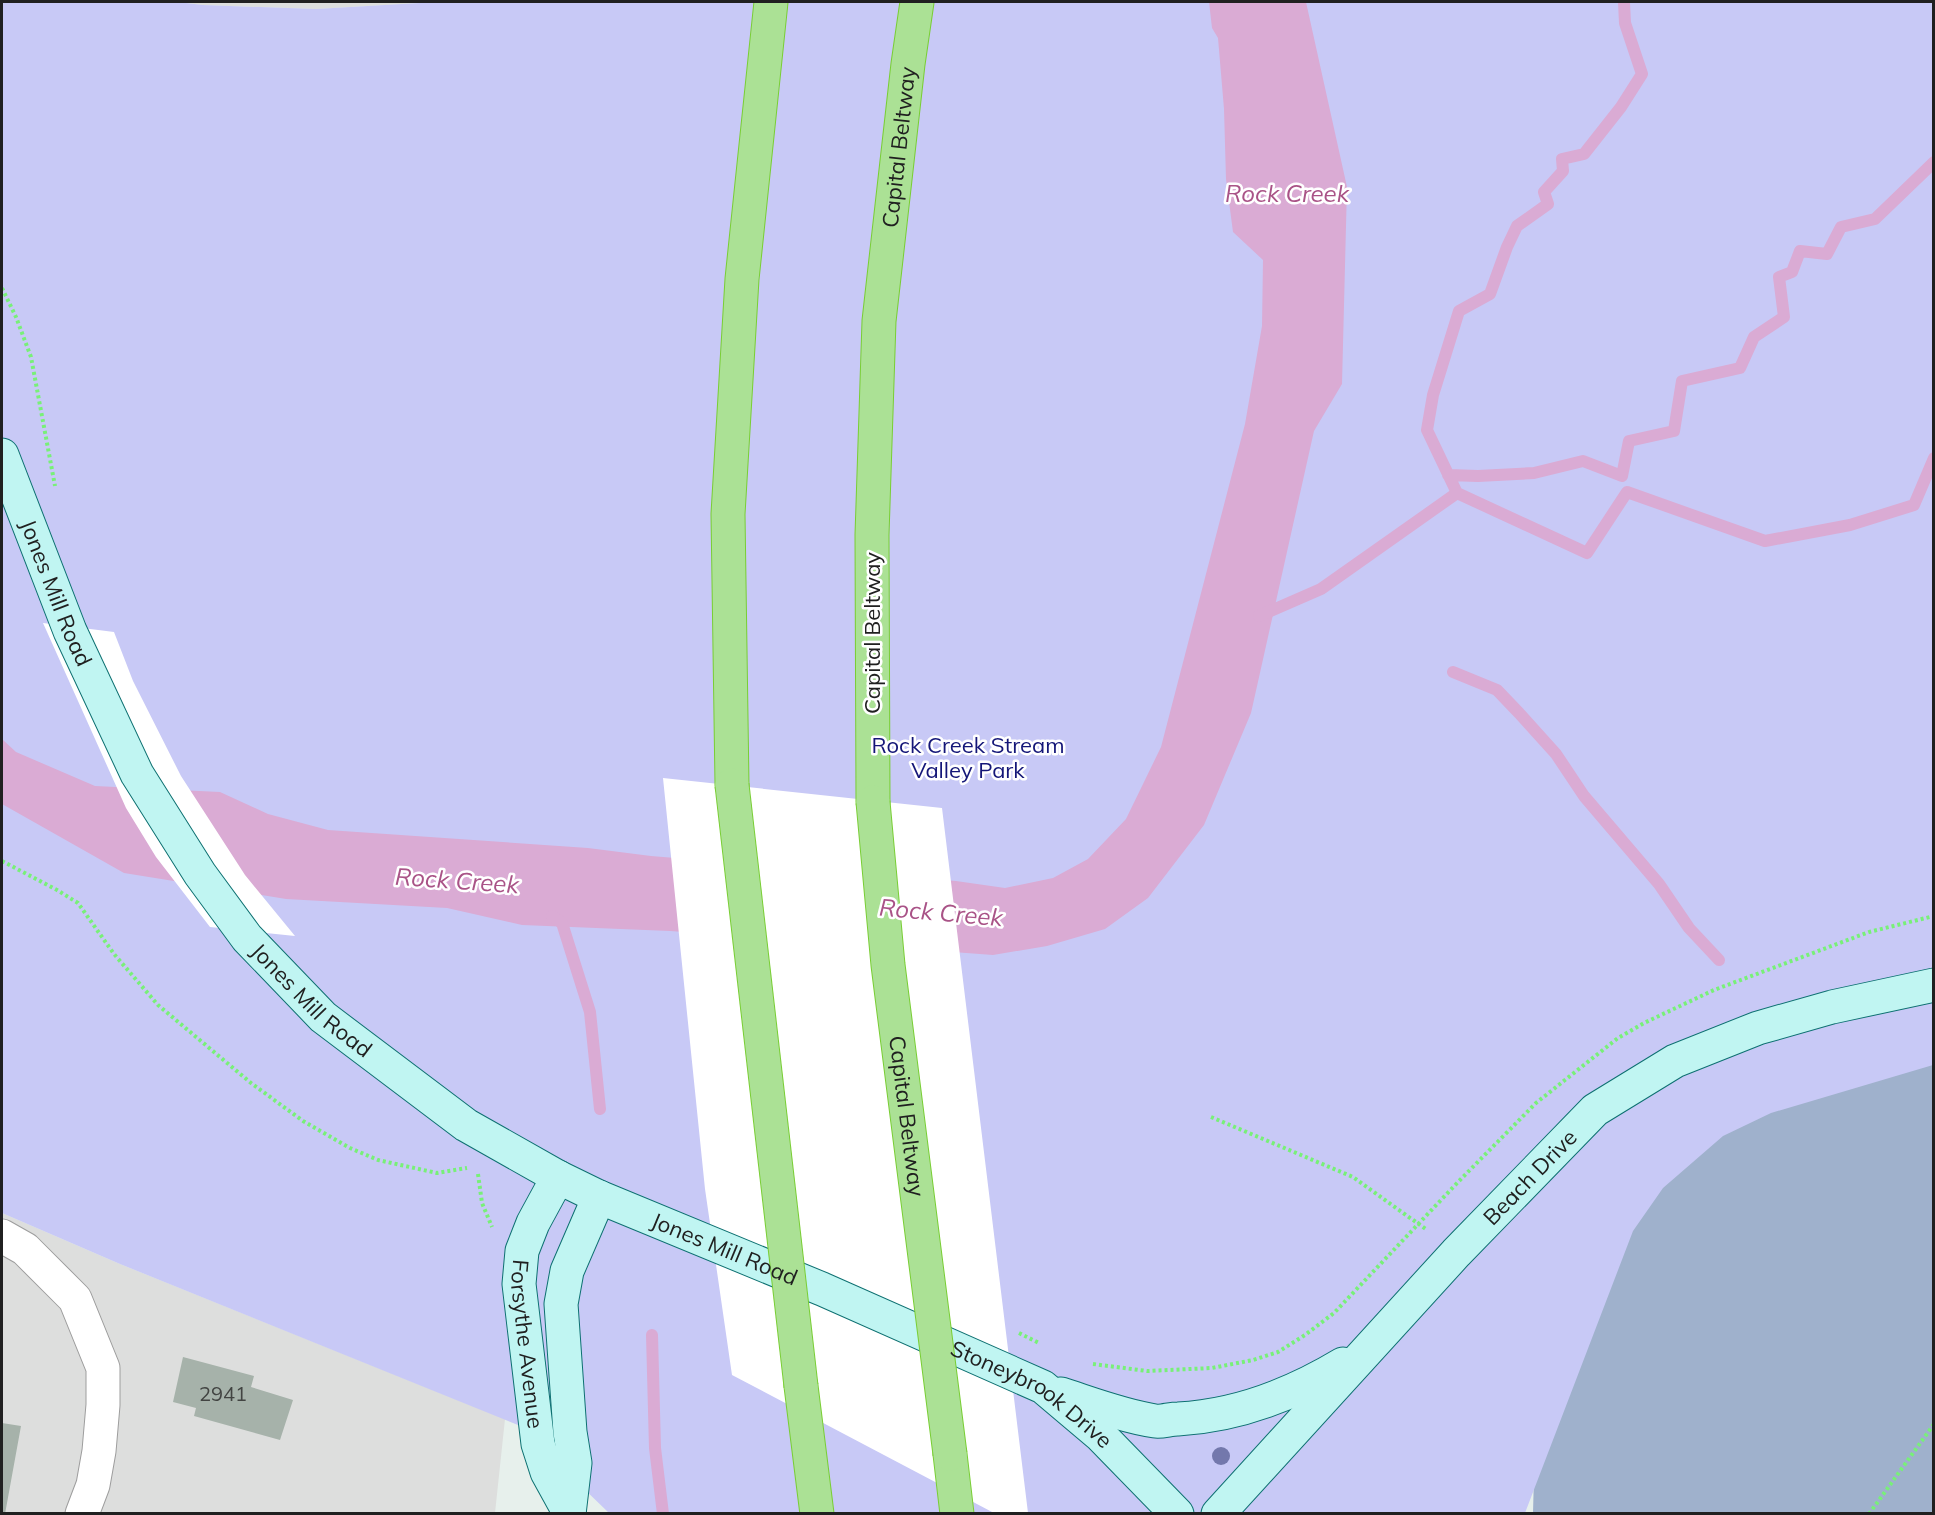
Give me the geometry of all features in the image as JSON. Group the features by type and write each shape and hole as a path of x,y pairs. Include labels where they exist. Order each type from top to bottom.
{"highway":[{"path":"771,2 742,279 728,513 732,785 801,1386 818,1514"},
{"name":"Capital Beltway","path":"917,2 879,321 872,535 873,802 888,966 957,1514"}],"street":[{"name":"Jones Mill Road","path":"2,455 70,631 137,774 200,874 247,938 323,1017 466,1125 558,1177 599,1197 862,1306"},
{"name":"Beach Drive","path":"1218,1514 1456,1253 1595,1110 1675,1061 1758,1028 1832,1007 1934,985"},
{"name":"Forsythe Avenue","path":"558,1177 533,1223 522,1251 519,1284 538,1444 547,1472 569,1513"},
{"name":"Forsythe Avenue","path":"569,1513 575,1463 570,1432 561,1304 567,1271 599,1197"},
{"path":"2,1236 25,1249 75,1299 102,1368 103,1405 99,1450 93,1485 82,1514"},
{"name":"Stoneybrook Drive","path":"862,1306 1043,1387 1101,1436 1177,1514"},
{"path":"1043,1387 1105,1409 1157,1421 1195,1418 1239,1410 1298,1388 1366,1351"}],"path":[{"path":"2,288 31,357 56,489"},
{"path":"2,861 78,903 114,954 158,1005 251,1083 303,1121 350,1148 378,1160 437,1173 476,1167 482,1203 494,1232"},
{"path":"1211,1117 1353,1177 1456,1253"},
{"path":"1869,1514 1934,1424"}],"shaded area":[{"path":"178,2 436,2 316,9"},
{"path":"1933,1051 1933,1513 1533,1513 1534,1475 1508,1287 1743,1101"},
{"path":"2,1213 120,1264 505,1419 495,1513 2,1513"}],"green space":[{"name":"Rock Creek Stream Valley Park","path":"2,2 178,2 316,9 436,2 1933,2 1933,1065 1771,1113 1723,1136 1663,1188 1633,1231 1525,1513 609,1513 518,1425 120,1264 2,1213"}],"water":[{"name":"Rock Creek","path":"1209,2 1306,2 1347,187 1342,384 1314,431 1251,713 1204,825 1148,898 1105,929 1047,946 993,955 670,931 522,925 447,908 286,899 124,873 2,804 2,739 16,752 95,786 220,792 268,814 328,830 588,848 651,856 956,881 1005,888 1053,878 1088,859 1126,819 1161,747 1245,424 1262,326 1263,260 1233,232 1226,179 1224,109 1218,38 1212,28"}],"pier":[{"path":"43,623 114,632 133,681 181,776 245,875 295,936 210,927 156,857 126,808"},
{"path":"663,778 942,808 1028,1513 994,1513 732,1375 705,1189"}],"building":[{"path":"183,1357 254,1376 251,1387 293,1400 280,1440 194,1416 196,1408 173,1402"},
{"path":"2,1423 21,1426 5,1514 2,1514"}],"waterway":[{"path":"1457,493 1427,430 1433,395 1459,311 1490,294 1517,226 1548,204 1544,192 1563,171 1562,159 1584,154 1621,107 1642,74 1625,23 1624,2"},
{"path":"1448,475 1534,473 1583,461 1622,476 1629,441 1674,431 1682,381 1740,368 1754,337 1784,317 1779,277 1792,272 1800,251 1827,254 1841,227 1875,219 1934,162"},
{"path":"1259,616 1321,589 1457,493 1587,553 1627,492 1765,541 1850,525 1914,505 1934,458"},
{"path":"1453,672 1497,690 1519,713 1556,754 1584,796 1659,884 1689,928 1719,960"},
{"path":"552,916 562,923 590,1012 600,1109"},
{"path":"652,1335 655,1448 663,1514"}]}
